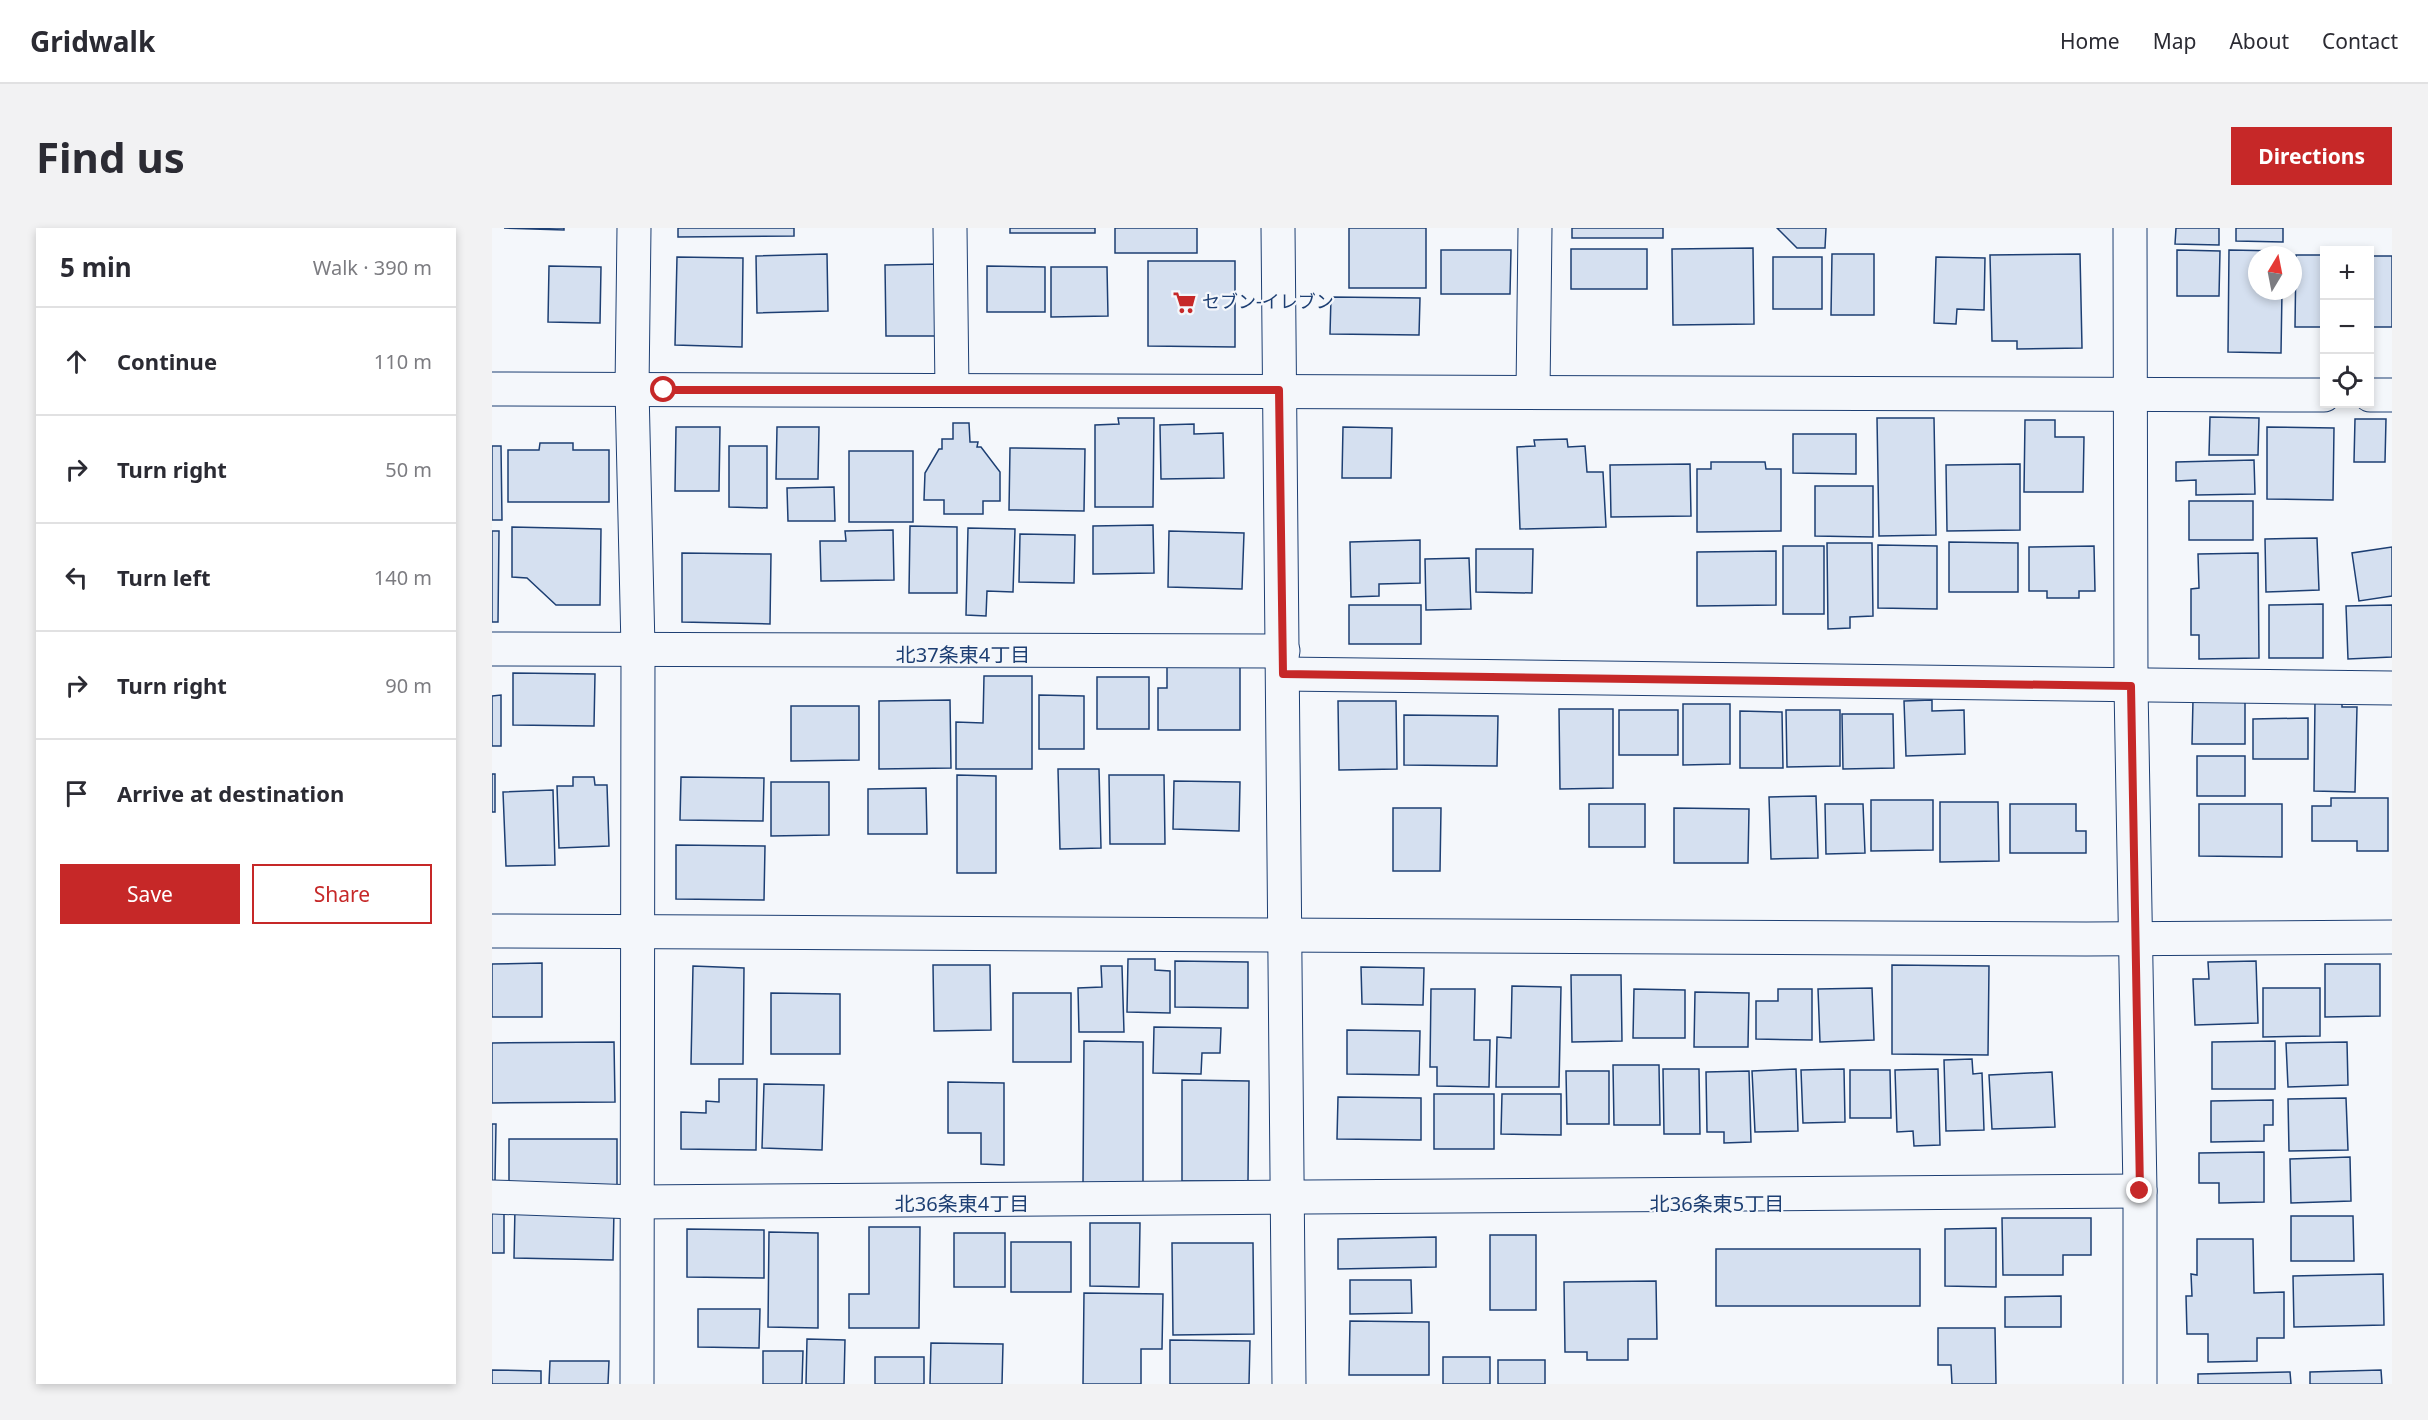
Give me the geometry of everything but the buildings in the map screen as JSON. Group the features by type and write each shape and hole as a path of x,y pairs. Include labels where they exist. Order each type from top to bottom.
{"street":[{"path":"634,228 632,389 638,648 637,1384"},
{"path":"950,228 952,390"},
{"path":"1278,228 1289,1384"},
{"path":"1533,392 1535,228"},
{"path":"2130,228 2131,686 2140,1191 2140,1384"},
{"path":"492,389 2320,395"},
{"path":"2374,395 2392,395"},
{"path":"492,649 638,648 2131,686 2392,688"},
{"path":"492,931 2136,940 2392,937"},
{"path":"492,1197 636,1202 2140,1191"}],"place":[{"name":"セブン-イレブン","path":"1184,302"}],"district":[{"name":"北37条東4丁目","path":"963,655"},
{"name":"北36条東4丁目","path":"962,1204"},
{"name":"北36条東5丁目","path":"1717,1204"}],"route":[{"path":"664,390 1279,390 1283,674 2131,686 2140,1191"}]}
